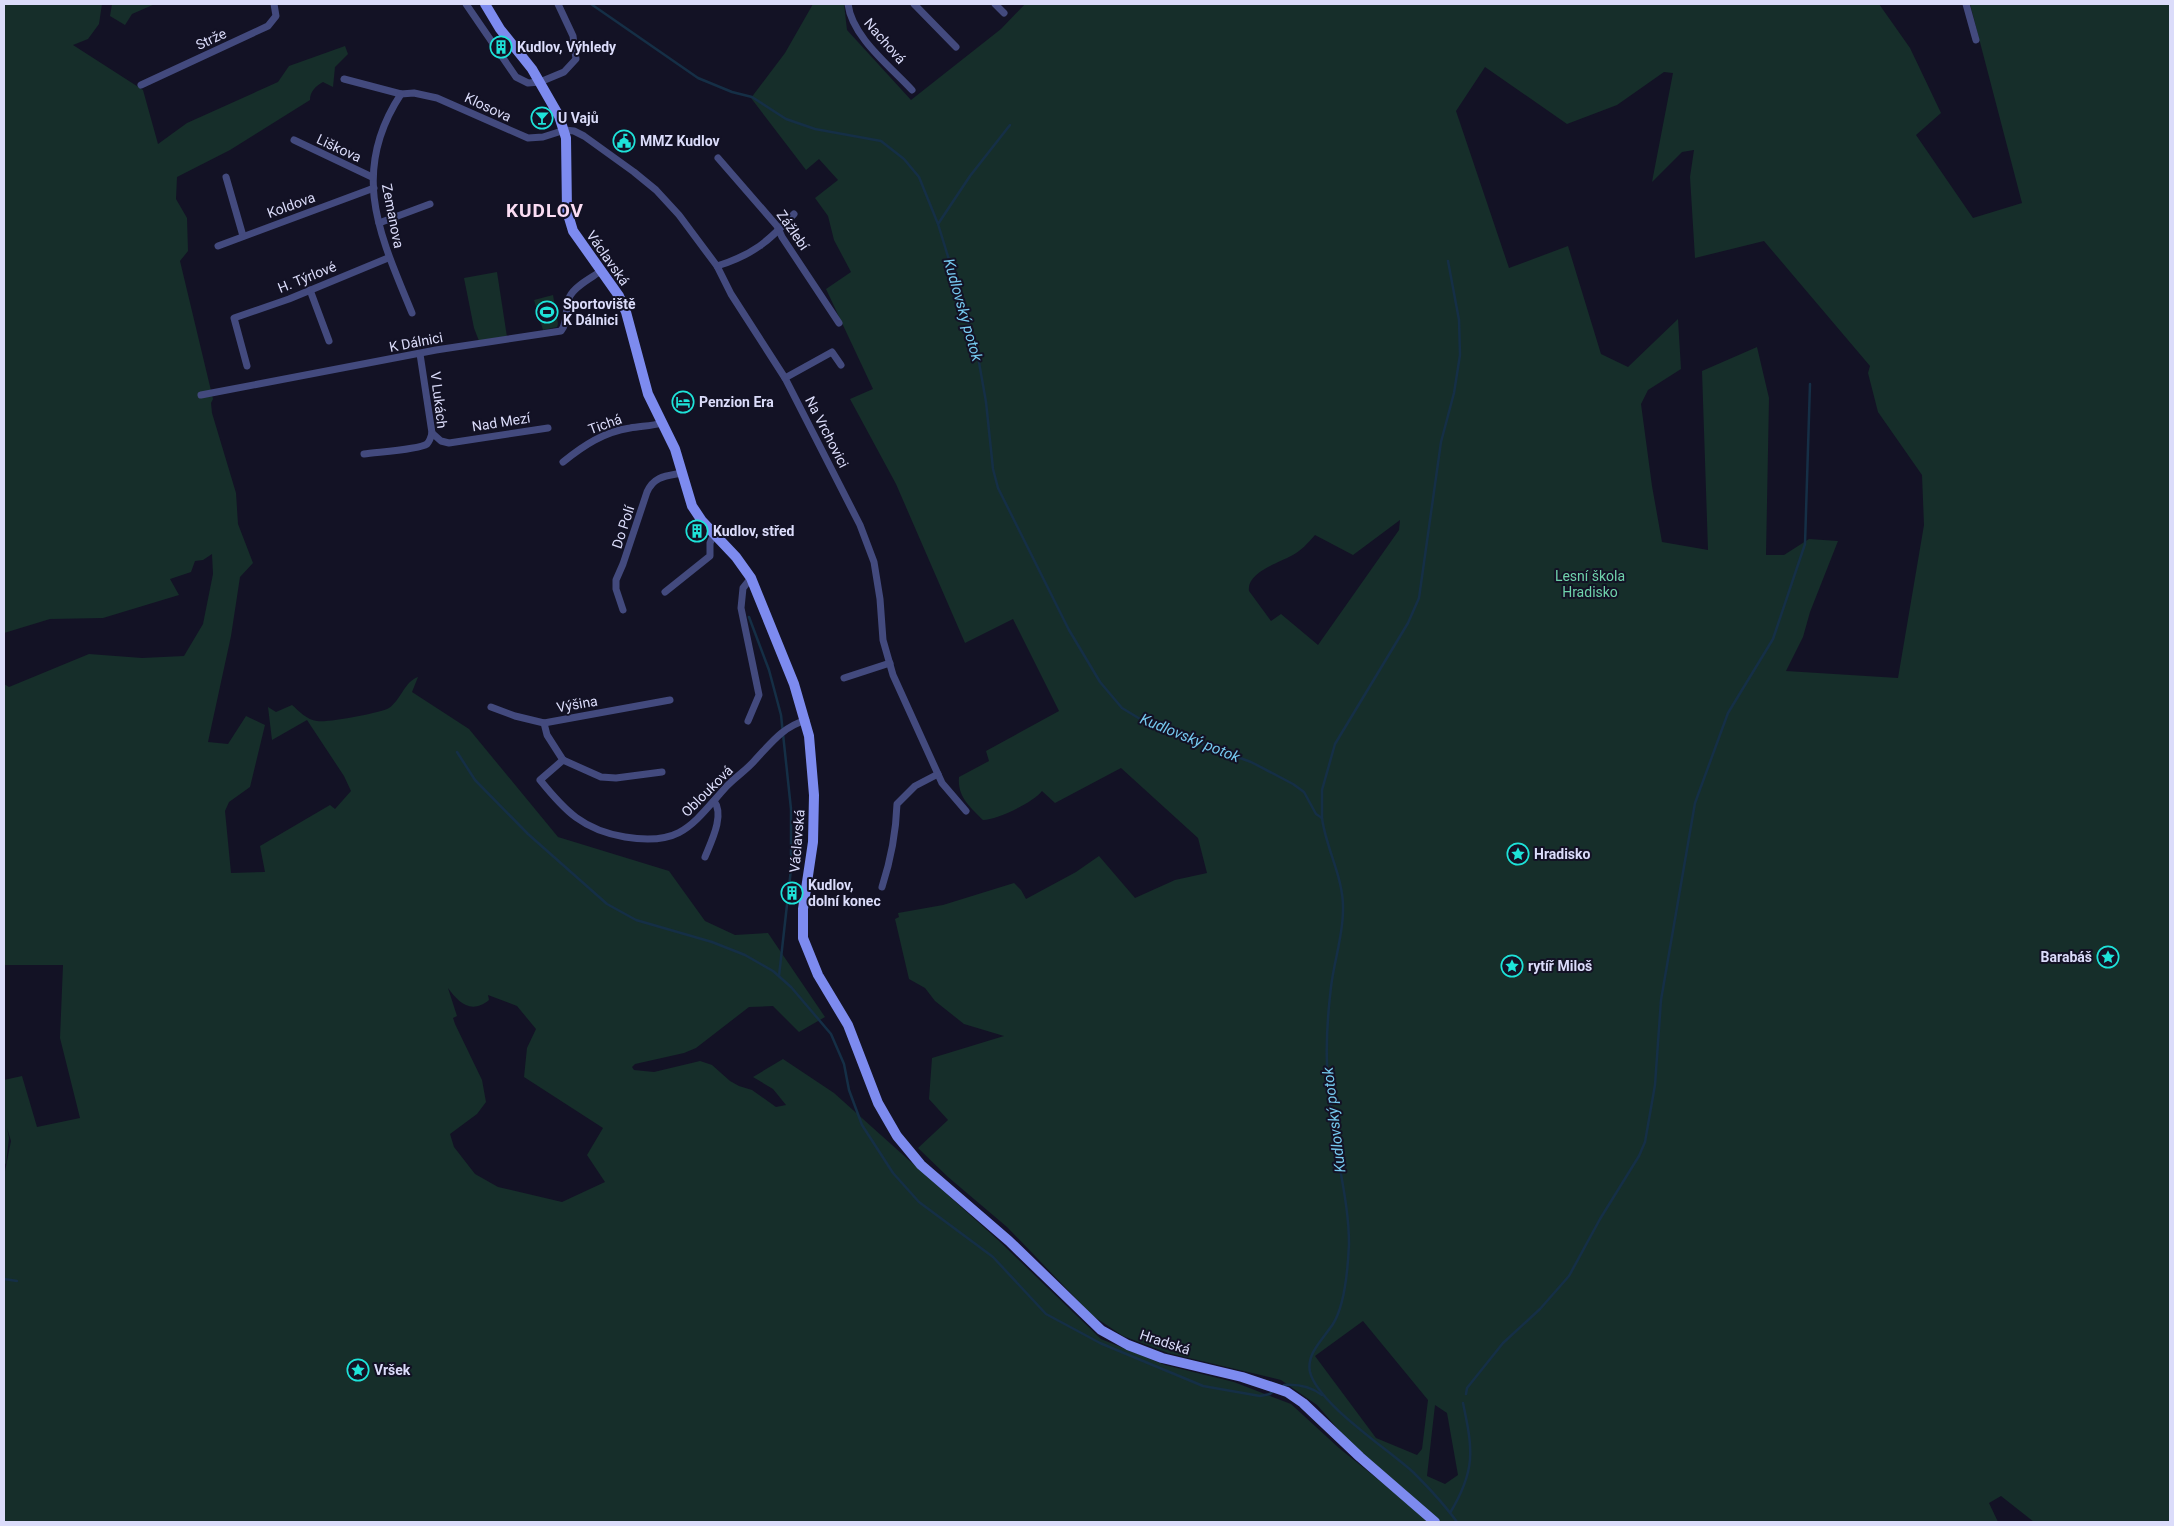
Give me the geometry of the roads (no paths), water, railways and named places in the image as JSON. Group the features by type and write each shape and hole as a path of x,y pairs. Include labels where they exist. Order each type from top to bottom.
{"street":[{"name":"Strže","path":"141,85 268,26 276,16 274,4"},
{"path":"466,4 516,77 528,84 540,82 564,72 576,59 572,36 558,4"},
{"name":"Václavská","path":"485,4 500,29 540,82 559,116 565,130 567,211 569,222 578,239 618,296 626,312 648,394 675,450 692,506 714,534 736,557 751,578 794,684 806,720 813,766 814,818 812,852 803,909 804,938 818,975 848,1025 878,1103 908,1151"},
{"name":"Nachová","path":"848,4 850,17 858,32 912,90"},
{"path":"914,4 956,47"},
{"path":"995,4 1004,13"},
{"path":"1966,4 1976,40"},
{"name":"Klosova","path":"344,79 401,94 414,93 436,98 528,138 543,137 565,130"},
{"name":"Zemanova","path":"401,94 375,147 372,177 379,223 388,258 412,313"},
{"name":"Na Vrchovici","path":"565,130 574,131 584,136 634,172 656,190 679,215 717,266 731,294 785,378 860,525 874,562 880,599 883,640 910,716 942,783 966,811"},
{"name":"Liškova","path":"294,140 372,177"},
{"name":"Zážlebí","path":"718,158 779,230 839,323"},
{"path":"226,177 243,236"},
{"name":"Koldova","path":"218,246 374,188"},
{"path":"379,223 430,204"},
{"path":"717,266 744,257 761,246 794,214"},
{"name":"H. Týrlové","path":"247,366 234,318 310,290 388,258"},
{"name":"K Dálnici","path":"201,395 420,354 561,331 565,326 568,298 573,291 601,271"},
{"path":"310,290 329,341"},
{"path":"785,378 832,352 841,365"},
{"name":"V Lukách","path":"364,454 426,444 431,439 432,433 420,354"},
{"name":"Tichá","path":"563,462 582,446 602,435 629,428 662,423"},
{"name":"Nad Mezí","path":"432,433 441,441 449,443 548,428"},
{"name":"Do Polí","path":"624,610 616,589 616,580 647,492 657,478 682,472"},
{"path":"665,592 710,556 710,543 714,534"},
{"path":"748,721 759,695 741,608 743,588 751,578"},
{"path":"844,678 890,663"},
{"name":"Výšina","path":"491,706 515,716 544,723 670,700"},
{"name":"Oblouková","path":"563,760 540,780 570,815 589,827 602,832 646,840 670,837 689,828 777,736 787,728 806,720"},
{"path":"544,723 547,735 563,760 601,777 616,778 662,772"},
{"path":"882,887 892,856 897,828 897,804 915,786 938,774"},
{"path":"705,857 713,836 718,813 714,801"},
{"name":"Hradská","path":"908,1151 921,1165 1009,1241 1101,1330 1128,1345 1162,1358 1266,1383 1294,1396 1435,1522"}],"waterway":[{"name":"Kudlovský potok","path":"591,4 698,78 732,92 752,97 786,119 815,129 881,141 904,159 919,177 938,224 977,351 986,402 993,469 998,488 1069,630 1100,682 1122,708 1150,725 1251,762 1293,784 1304,792 1316,814 1322,818 1343,898 1342,929 1332,977 1330,997 1327,1065 1336,1146 1346,1202 1349,1244 1347,1274 1340,1307 1333,1324 1320,1341 1310,1359 1310,1372 1316,1385 1326,1398 1355,1425 1413,1472 1457,1522"},
{"path":"938,224 970,176 1010,125"},
{"path":"1322,818 1322,790 1335,744 1408,623 1419,598 1441,442 1454,393 1460,355 1459,320 1448,261"},
{"path":"1466,1394 1467,1388 1503,1343 1540,1309 1569,1276 1600,1219 1639,1156 1645,1142 1655,1085 1661,1000 1695,803 1728,713 1773,639 1805,544 1810,384"},
{"path":"749,617 769,670 781,715 791,809 791,869 779,976"},
{"path":"457,752 475,780 528,834 607,904 636,920 712,942 745,955 773,971 791,987 831,1034 844,1064 849,1090 862,1125 893,1173 919,1202 993,1257 1046,1314 1100,1343 1203,1386 1260,1396 1270,1394 1273,1391"},
{"path":"4,1279 17,1281"},
{"path":"1284,1385 1304,1386 1322,1395"},
{"path":"1450,1513 1464,1484 1470,1460 1469,1434 1463,1403"}],"place":[{"name":"Kudlov, Výhledy","path":"501,47"},
{"name":"U Vajů","path":"542,118"},
{"name":"MMZ Kudlov","path":"624,141"},
{"name":"Sportoviště K Dálnici","path":"547,312"},
{"name":"Penzion Era","path":"683,402"},
{"name":"Kudlov, střed","path":"697,531"},
{"name":"Hradisko","path":"1518,854"},
{"name":"Kudlov, dolní konec","path":"792,893"},
{"name":"Barabáš","path":"2108,957"},
{"name":"rytíř Miloš","path":"1512,966"},
{"name":"Vršek","path":"358,1370"}],"district":[{"name":"KUDLOV","path":"545,210"}],"park label":[{"name":"Lesní škola Hradisko","path":"1590,584"}]}
